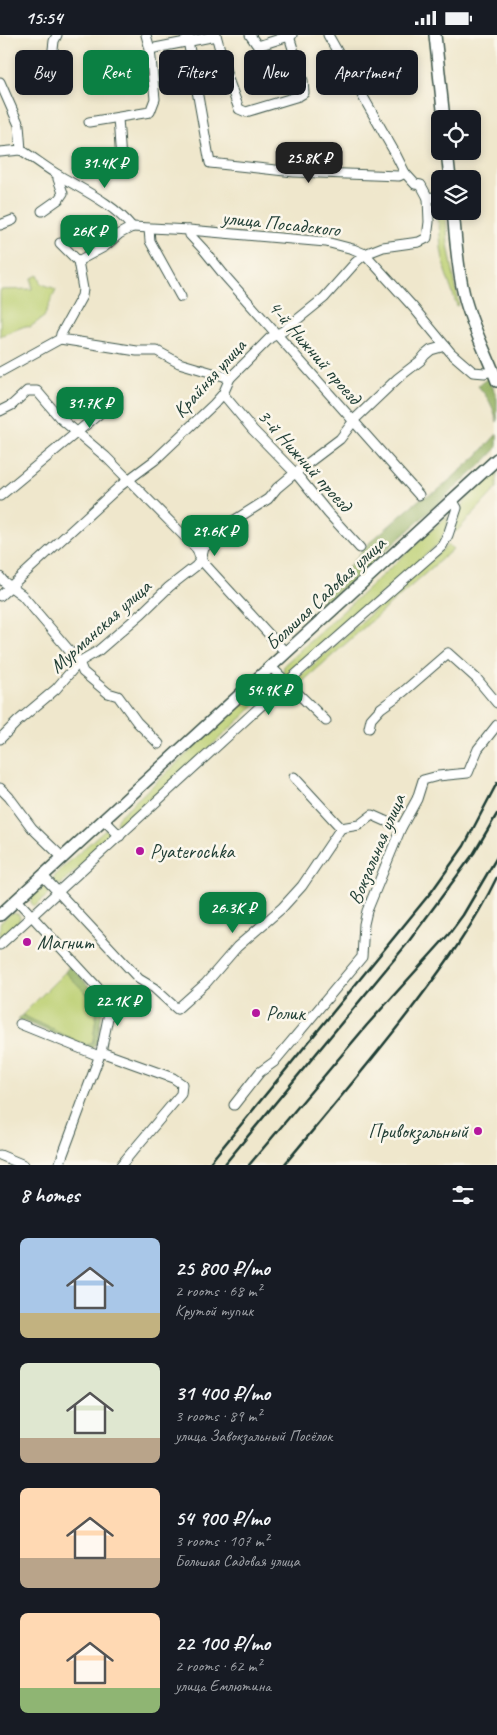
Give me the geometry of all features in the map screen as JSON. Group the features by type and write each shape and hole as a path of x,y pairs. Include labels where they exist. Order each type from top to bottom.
{"main road":[{"path":"435,35 443,110"},
{"path":"454,220 458,268 464,296 478,338 495,376"},
{"name":"Большая Садовая улица","path":"0,915 453,501 495,466"}],"street":[{"path":"53,50 57,35"},
{"path":"89,122 150,112 155,99 150,49 146,35"},
{"path":"150,49 187,38 216,36 239,109 246,111 304,93 303,81 291,36 257,45 250,35"},
{"path":"328,35 405,173 414,184 421,185 428,198 431,197"},
{"path":"187,38 210,163 294,172 399,176 405,173"},
{"path":"0,82 19,125 20,150"},
{"path":"118,118 121,160"},
{"path":"0,152 20,150 87,191 123,216 132,227 119,234 104,247 78,261"},
{"path":"42,211 64,193 58,175"},
{"name":"Крайняя улица","path":"0,596 127,480 154,460 224,394 230,378 270,338 283,331 324,298 356,261 365,254 383,247 419,242 427,237 429,222 428,198"},
{"path":"0,225 13,220"},
{"name":"улица Посадского","path":"132,227 326,242 353,249 365,254 445,346 473,372 495,376"},
{"path":"149,229 150,241 181,297"},
{"name":"4-й Нижний проезд","path":"189,230 190,235 276,335 419,495"},
{"path":"60,243 78,261 83,289 82,296 60,339"},
{"path":"0,372 60,339 137,351 157,351 179,363 230,378"},
{"name":"Мурманская улица","path":"0,739 56,689 79,662 98,651 201,559 204,547 230,523 268,499 295,473 340,439 381,394 420,361 430,350 445,346"},
{"path":"0,411 12,405 27,391 37,391 60,418 106,457 197,549 201,559 286,653"},
{"name":"3-й Нижний проезд","path":"224,394 253,430 295,473 360,548"},
{"path":"0,495 77,434 99,414"},
{"path":"0,945 287,682 442,546 448,535 457,508 453,501"},
{"path":"0,577 22,595 79,662 83,672 108,693 118,696 158,744"},
{"path":"369,728 372,719 380,709 448,653 478,679 497,703"},
{"path":"271,667 326,721"},
{"name":"Вокзальная улица","path":"234,1105 260,1072 274,1062 362,957 367,911 423,780 438,776 468,773 478,749 497,725"},
{"path":"294,777 342,828"},
{"path":"0,788 32,828 63,858"},
{"path":"43,876 139,979 154,988 177,1009 206,983 238,947 282,908 302,885 342,828 359,825 372,815 401,828"},
{"path":"104,820 120,836"},
{"path":"18,900 109,1001 110,1008 100,1054 58,1165"},
{"path":"20,1024 100,1054 173,1078 182,1084 181,1094 120,1165"},
{"path":"0,1155 24,1165"}],"green space":[{"path":"437,220 447,220 448,244 459,305 457,306 445,271"},
{"path":"38,275 42,284 56,289 44,317 30,327 25,326 0,336 0,290 32,289 32,278"},
{"path":"489,377 497,399 497,422 490,403 478,386"},
{"path":"497,434 497,448 484,462 319,611 315,607 368,544 420,499 436,492 477,456"},
{"path":"497,471 497,488 456,532 454,529 465,500"},
{"path":"448,517 448,521 446,528 438,544 291,674 287,676 283,673 284,665"},
{"path":"448,545 453,549 301,683 295,683 296,680"},
{"path":"271,682 275,687 122,828 117,825 118,817 265,683"},
{"path":"108,829 113,834 112,838 60,885 55,884 53,880 56,874 104,830"},
{"path":"44,886 49,889 49,894 34,907 31,898"},
{"path":"11,913 20,916 19,921 0,937 0,923"},
{"path":"70,965 99,997 103,1007 97,1042 92,1049 18,1019 22,1015 85,1045 91,1044 97,1010 91,998 65,972"},
{"path":"65,972 91,998 97,1010 91,1044 85,1045 22,1015"}],"railway":[{"path":"208,1165 432,891 464,846 497,783"},
{"path":"224,1165 406,945 474,853 497,814"},
{"path":"249,1165 367,1025 449,934 463,915 497,857"},
{"path":"284,1165 381,1048 436,977 458,945 497,877"}],"place":[{"name":"Pyaterochka","path":"140,851"},
{"name":"Магнит","path":"27,942"},
{"name":"Ролик","path":"256,1013"},
{"name":"Привокзальный","path":"478,1131"}]}
